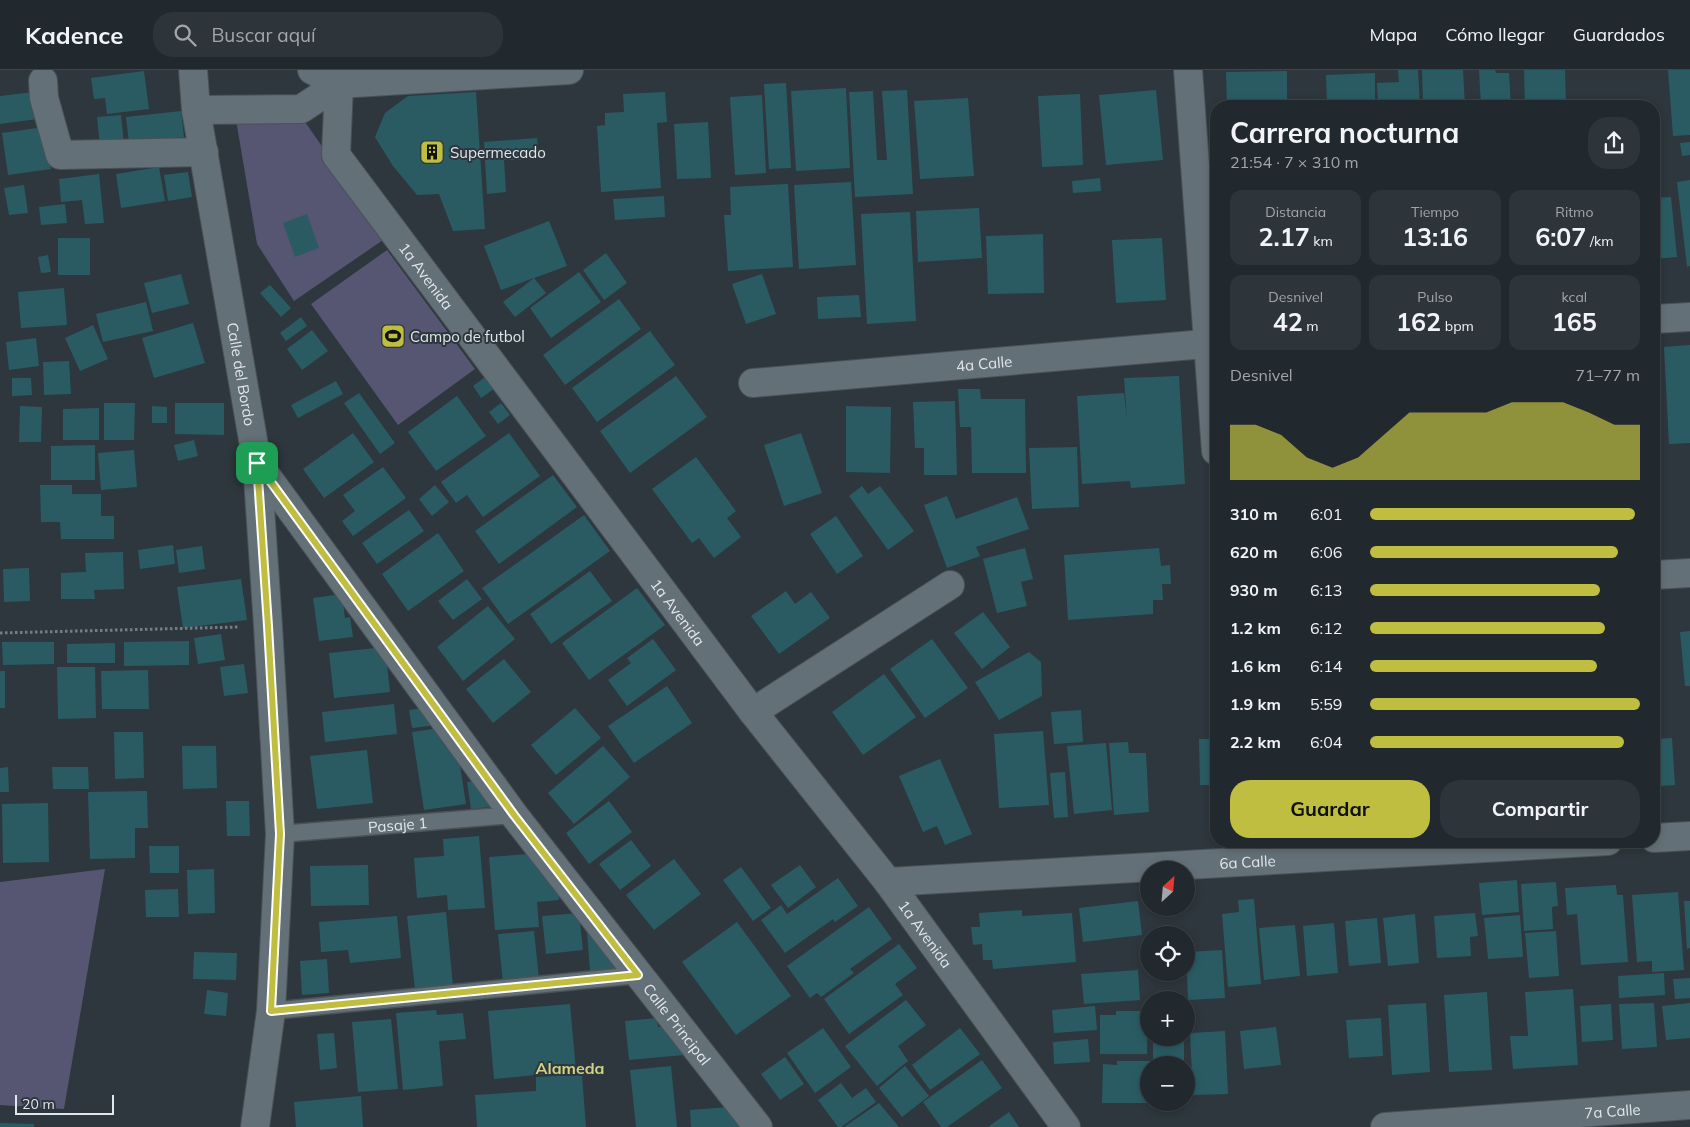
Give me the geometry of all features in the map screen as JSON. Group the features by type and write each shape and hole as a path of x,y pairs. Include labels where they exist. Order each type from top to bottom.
{"street":[{"name":"Calle del Bordo","path":"193,70 196,110 257,463 268,626 280,834 271,1011 255,1127"},
{"path":"312,70 339,84"},
{"path":"196,110 301,109 339,84 569,70"},
{"path":"1188,70 1210,310"},
{"path":"43,81 44,98 60,155 204,152"},
{"name":"1a Avenida","path":"339,84 336,155 753,712 888,882 1066,1127"},
{"path":"1660,318 1690,316"},
{"name":"4a Calle","path":"753,383 1210,343"},
{"name":"Calle Principal","path":"257,463 514,815 758,1127"},
{"path":"1660,574 1690,572"},
{"path":"753,712 950,585"},
{"path":"1660,838 1690,836"},
{"name":"6a Calle","path":"888,882 1467,848"},
{"name":"7a Calle","path":"1385,1127 1690,1105"}],"lane":[{"name":"Pasaje 1","path":"280,834 514,815"},
{"path":"271,1011 638,975"}],"path":[{"path":"0,633 268,626"}],"shaded area":[{"path":"296,109 386,238 294,301 257,244 236,120"},
{"name":"Campo de futbol","path":"387,250 475,369 398,425 311,304"},
{"path":"105,869 64,1109 0,1105 0,882"}],"building":[{"path":"1398,70 1418,70 1420,100 1378,100 1377,83 1399,82"},
{"path":"1422,70 1463,70 1465,100 1423,100"},
{"path":"1479,70 1495,70 1496,73 1509,73 1511,100 1481,100"},
{"path":"1524,70 1565,70 1566,100 1525,100"},
{"path":"1668,70 1690,70 1690,135 1673,136"},
{"path":"144,71 149,109 107,114 105,98 94,99 91,78"},
{"path":"1287,71 1287,100 1227,100 1226,72"},
{"path":"1375,73 1375,100 1327,100 1326,75"},
{"path":"786,83 791,168 769,169 764,84"},
{"path":"846,88 850,168 796,171 791,91"},
{"path":"907,90 913,194 855,197 849,92 873,91 877,160 887,160 882,91"},
{"path":"1156,90 1163,160 1106,165 1099,95"},
{"path":"42,91 45,118 0,124 0,96"},
{"name":"Supermecado","path":"476,92 485,229 453,231 439,194 417,195 393,166 375,137 385,113 408,96"},
{"path":"665,92 667,122 657,123 661,188 601,192 597,126 605,125 605,113 624,112 623,94"},
{"path":"1080,94 1083,165 1042,167 1038,96"},
{"path":"762,95 766,173 735,175 730,97"},
{"path":"968,98 974,176 920,179 914,101"},
{"path":"181,111 184,137 129,143 126,117"},
{"path":"121,115 124,144 100,146 97,117"},
{"path":"708,122 711,178 677,179 674,124"},
{"path":"44,127 51,169 8,175 2,133"},
{"path":"537,138 539,159 504,160 506,192 487,194 484,142"},
{"path":"1690,142 1690,155 1682,156 1680,143"},
{"path":"159,167 165,201 121,208 116,174"},
{"path":"188,172 192,197 168,201 164,175"},
{"path":"99,174 104,223 85,224 82,200 61,202 59,179"},
{"path":"1100,178 1101,191 1073,193 1072,181"},
{"path":"1690,180 1690,266 1687,267 1677,182"},
{"path":"851,182 856,265 799,269 794,185"},
{"path":"788,184 793,267 728,271 724,215 731,215 730,187"},
{"path":"24,185 28,213 9,215 4,188"},
{"path":"664,196 665,217 615,220 613,199"},
{"path":"1671,197 1677,257 1660,258 1660,198"},
{"path":"65,204 67,223 41,225 39,207"},
{"path":"979,208 982,258 918,262 916,211"},
{"path":"910,212 916,321 867,324 861,214"},
{"path":"307,214 319,248 295,257 283,223"},
{"path":"549,221 567,266 501,290 484,246"},
{"path":"1043,234 1044,293 988,294 986,236"},
{"path":"58,238 90,238 90,275 58,275"},
{"path":"1162,238 1166,300 1116,303 1112,240"},
{"path":"606,253 627,283 604,300 583,270"},
{"path":"48,255 51,272 41,273 38,257"},
{"path":"579,272 601,302 551,338 530,308"},
{"path":"181,274 189,304 152,313 144,283"},
{"path":"762,274 776,314 746,324 732,284"},
{"path":"534,278 546,293 515,317 503,302"},
{"path":"270,285 291,308 281,317 260,293"},
{"path":"64,288 67,325 21,328 18,292"},
{"path":"859,295 861,317 818,319 817,297"},
{"path":"619,299 641,329 565,385 543,355"},
{"path":"146,302 153,331 103,342 96,314"},
{"path":"301,317 307,326 286,341 280,333"},
{"path":"193,323 205,363 154,378 142,338"},
{"path":"93,325 108,359 80,371 65,338"},
{"path":"312,330 328,351 302,370 287,349"},
{"path":"650,331 675,365 597,422 572,388"},
{"path":"36,338 39,366 9,370 6,342"},
{"path":"1690,345 1690,443 1669,444 1664,347"},
{"path":"69,361 71,394 44,395 43,362"},
{"path":"676,376 707,417 630,473 600,431"},
{"path":"1179,376 1185,484 1131,488 1130,481 1082,484 1077,396 1124,393 1127,419 1124,378"},
{"path":"485,377 494,389 481,398 473,386"},
{"path":"12,378 31,378 32,395 12,396"},
{"path":"336,381 343,394 298,418 291,405"},
{"path":"958,389 980,389 981,399 1025,399 1026,473 972,473 971,427 960,427"},
{"path":"359,393 395,443 380,454 344,403"},
{"path":"457,396 486,436 436,471 408,432"},
{"path":"955,401 957,475 924,475 924,448 915,448 913,402"},
{"path":"104,403 135,403 134,440 104,440"},
{"path":"175,403 224,403 224,435 175,434"},
{"path":"501,403 510,415 498,424 489,412"},
{"path":"20,406 42,407 41,442 19,442"},
{"path":"152,406 167,407 167,423 152,423"},
{"path":"846,406 891,407 890,473 846,472"},
{"path":"99,408 99,440 63,440 63,409"},
{"path":"353,433 374,462 324,498 303,469"},
{"path":"509,433 540,476 483,517 467,495 456,503 441,482"},
{"path":"801,433 822,493 784,506 764,445"},
{"path":"194,440 198,456 178,461 174,445"},
{"path":"95,445 95,480 51,480 51,446"},
{"path":"1077,447 1079,507 1032,509 1029,448"},
{"path":"134,450 137,487 101,490 98,453"},
{"path":"696,457 736,511 727,518 741,537 714,558 699,538 692,543 652,489"},
{"path":"383,467 406,498 353,536 342,521 355,511 343,495"},
{"path":"553,475 577,507 499,564 475,531"},
{"path":"40,485 72,485 72,494 101,494 101,516 114,516 114,539 61,539 60,522 41,522"},
{"path":"435,485 449,502 432,516 419,499"},
{"path":"862,486 868,494 880,486 914,531 888,550 849,496"},
{"path":"947,496 956,519 1017,497 1029,529 976,547 980,556 947,568 924,505"},
{"path":"409,510 424,531 377,564 362,543"},
{"path":"584,515 610,551 508,624 482,588"},
{"path":"836,516 863,556 837,574 810,534"},
{"path":"438,533 464,571 408,611 382,574"},
{"path":"173,545 175,564 140,569 138,550"},
{"path":"202,546 205,569 179,573 176,550"},
{"path":"1025,548 1033,579 1021,582 1027,606 997,613 983,559"},
{"path":"1159,548 1161,566 1170,565 1171,584 1162,584 1163,600 1153,600 1153,614 1068,620 1064,555"},
{"path":"123,552 124,589 94,590 95,599 61,599 61,573 86,572 85,553"},
{"path":"29,568 30,601 4,602 3,569"},
{"path":"590,571 612,601 551,644 530,614"},
{"path":"241,579 247,620 183,628 177,587"},
{"path":"467,579 482,599 453,620 438,601"},
{"path":"637,588 665,625 589,680 562,643"},
{"path":"786,591 795,604 811,592 830,618 779,654 751,616"},
{"path":"342,594 345,618 350,617 353,637 319,641 313,598"},
{"path":"488,606 515,639 463,681 437,647"},
{"path":"983,612 1010,647 982,669 954,633"},
{"path":"1690,631 1690,686 1685,686 1680,632"},
{"path":"221,634 225,660 198,664 194,638"},
{"path":"653,639 676,670 627,706 608,680 631,663 627,658"},
{"path":"932,639 968,688 925,718 890,669"},
{"path":"189,641 189,665 124,666 124,642"},
{"path":"2,642 54,642 54,664 3,665"},
{"path":"115,643 115,663 67,663 67,644"},
{"path":"385,647 390,692 334,698 329,653"},
{"path":"1029,652 1041,662 1042,696 999,720 975,682"},
{"path":"504,659 531,692 493,723 466,689"},
{"path":"244,664 248,693 224,696 220,667"},
{"path":"57,667 95,667 96,718 58,719"},
{"path":"148,670 149,709 102,709 101,671"},
{"path":"0,671 5,671 5,708 0,708"},
{"path":"884,674 916,717 863,755 832,712"},
{"path":"667,686 692,723 634,763 608,726"},
{"path":"394,704 397,734 325,742 322,712"},
{"path":"436,706 438,725 412,728 409,710"},
{"path":"575,708 601,738 556,775 531,745"},
{"path":"1081,710 1083,742 1054,744 1051,712"},
{"path":"454,726 466,804 424,810 412,732"},
{"path":"1043,731 1049,805 999,808 994,734"},
{"path":"114,732 143,732 144,778 115,779"},
{"path":"1672,738 1675,785 1661,786 1660,739"},
{"path":"1199,739 1210,739 1210,785 1200,785"},
{"path":"1128,742 1129,753 1146,753 1149,812 1114,815 1109,743"},
{"path":"1106,743 1112,810 1074,814 1067,746"},
{"path":"182,746 216,746 217,788 183,789"},
{"path":"603,746 630,777 574,824 548,793"},
{"path":"367,750 373,803 317,809 310,756"},
{"path":"940,759 972,834 945,845 937,826 923,832 899,776"},
{"path":"8,767 9,792 0,792 0,768"},
{"path":"52,767 88,767 89,789 53,789"},
{"path":"1065,772 1068,817 1054,818 1050,773"},
{"path":"506,777 509,805 471,809 467,782"},
{"path":"147,791 148,828 135,828 135,858 90,859 88,792"},
{"path":"226,801 249,801 250,836 227,836"},
{"path":"609,801 632,832 589,864 566,833"},
{"path":"48,803 49,862 3,863 2,804"},
{"path":"479,836 485,908 448,910 447,895 417,898 414,858 444,856 443,839"},
{"path":"631,840 651,866 620,890 599,864"},
{"path":"149,846 179,846 179,873 150,873"},
{"path":"556,852 559,900 537,902 539,927 495,930 489,857"},
{"path":"674,859 701,894 654,930 626,895"},
{"path":"368,865 369,905 311,906 310,866"},
{"path":"800,865 816,887 788,908 771,885"},
{"path":"741,867 771,908 753,921 723,880"},
{"path":"214,869 215,913 188,914 187,870"},
{"path":"838,878 858,906 835,922 833,919 785,953 761,920 781,905 787,914"},
{"path":"1517,880 1519,912 1482,915 1479,883"},
{"path":"1556,882 1558,906 1552,907 1553,929 1524,931 1521,884"},
{"path":"1616,885 1617,895 1623,895 1628,962 1581,965 1577,914 1567,915 1565,888"},
{"path":"178,889 179,917 146,917 145,890"},
{"path":"1678,892 1684,970 1652,972 1652,961 1637,962 1632,895"},
{"path":"1254,899 1261,984 1228,987 1222,914 1239,912 1238,900"},
{"path":"1138,901 1140,935 1083,942 1079,908"},
{"path":"1684,901 1690,901 1690,948 1687,949"},
{"path":"869,907 892,939 850,969 854,973 821,997 817,993 810,998 787,966"},
{"path":"1022,910 1022,916 1072,913 1076,962 993,969 992,960 983,960 982,944 973,945 971,927 980,927 979,913"},
{"path":"446,912 453,986 415,990 407,916"},
{"path":"579,913 583,950 546,954 542,916"},
{"path":"1475,913 1478,936 1470,937 1471,956 1437,958 1434,916"},
{"path":"1415,914 1419,963 1388,966 1383,918"},
{"path":"1520,915 1523,957 1488,959 1484,918"},
{"path":"397,916 401,958 350,963 348,950 321,952 319,922"},
{"path":"1377,918 1381,963 1349,966 1345,921"},
{"path":"737,922 791,996 736,1035 682,962"},
{"path":"1334,923 1338,973 1307,976 1303,926"},
{"path":"1295,925 1300,976 1264,980 1259,928"},
{"path":"534,931 539,979 503,983 498,934"},
{"path":"1556,931 1559,976 1529,978 1525,933"},
{"path":"604,932 630,967 590,971 587,933"},
{"path":"899,944 917,968 895,984 903,995 849,1034 824,999"},
{"path":"1222,950 1225,998 1195,1000 1195,991 1188,991 1187,981 1195,981 1195,952"},
{"path":"194,952 237,953 236,980 193,979"},
{"path":"327,959 329,993 302,995 300,961"},
{"path":"1138,970 1140,1000 1084,1004 1081,974"},
{"path":"1664,973 1665,995 1619,998 1618,976"},
{"path":"1690,978 1690,998 1675,999 1673,979"},
{"path":"1573,989 1578,1065 1513,1069 1510,1036 1528,1036 1525,992"},
{"path":"207,990 228,993 226,1016 204,1014"},
{"path":"1487,992 1492,1070 1449,1072 1444,995"},
{"path":"906,1000 926,1025 898,1046 908,1061 877,1086 845,1046"},
{"path":"1426,1003 1430,1072 1392,1075 1388,1005"},
{"path":"1654,1003 1657,1047 1622,1049 1619,1004"},
{"path":"1690,1003 1690,1038 1666,1040 1662,1006"},
{"path":"570,1004 576,1071 494,1079 488,1011"},
{"path":"1611,1004 1613,1040 1582,1042 1580,1006"},
{"path":"1095,1006 1097,1030 1054,1033 1052,1010"},
{"path":"436,1010 437,1015 463,1013 466,1039 439,1041 443,1086 403,1090 396,1013"},
{"path":"1116,1011 1140,1011 1140,1046 1147,1046 1147,1054 1100,1054 1100,1015 1116,1015"},
{"path":"657,1018 658,1027 681,1025 684,1055 629,1060 625,1021"},
{"path":"1381,1018 1383,1056 1349,1058 1346,1020"},
{"path":"391,1019 398,1089 358,1092 352,1022"},
{"path":"1276,1027 1281,1065 1244,1069 1240,1031"},
{"path":"823,1028 851,1067 815,1093 787,1053"},
{"path":"960,1028 980,1054 930,1090 912,1065"},
{"path":"1225,1031 1228,1094 1195,1095 1195,1056 1191,1056 1191,1046 1195,1046 1195,1033"},
{"path":"334,1033 337,1068 320,1070 317,1034"},
{"path":"1088,1039 1090,1062 1054,1064 1053,1042"},
{"path":"1153,1046 1184,1046 1184,1056 1153,1056"},
{"path":"785,1057 804,1084 780,1100 761,1074"},
{"path":"982,1060 1002,1088 947,1127 941,1127 923,1102"},
{"path":"1117,1061 1140,1061 1140,1103 1102,1103 1103,1064 1117,1065"},
{"path":"671,1066 677,1127 636,1127 630,1070"},
{"path":"905,1066 929,1096 902,1117 879,1088"},
{"path":"582,1075 586,1127 477,1127 475,1095 536,1091 536,1077"},
{"path":"841,1083 852,1098 866,1088 876,1102 841,1127 838,1127 818,1100"},
{"path":"361,1096 363,1127 296,1127 294,1102"},
{"path":"879,1103 899,1127 844,1127"},
{"path":"741,1106 742,1127 691,1127 690,1110"},
{"path":"1009,1112 1019,1127 988,1127"},
{"path":"0,1123 34,1124 34,1127 0,1127"}],"place":[{"name":"Supermecado","path":"432,152"},
{"name":"Campo de futbol","path":"393,336"}],"district":[{"name":"Alameda","path":"570,1068"}],"route":[{"path":"257,463 514,815 638,975 271,1011 280,834 257,463"}]}
